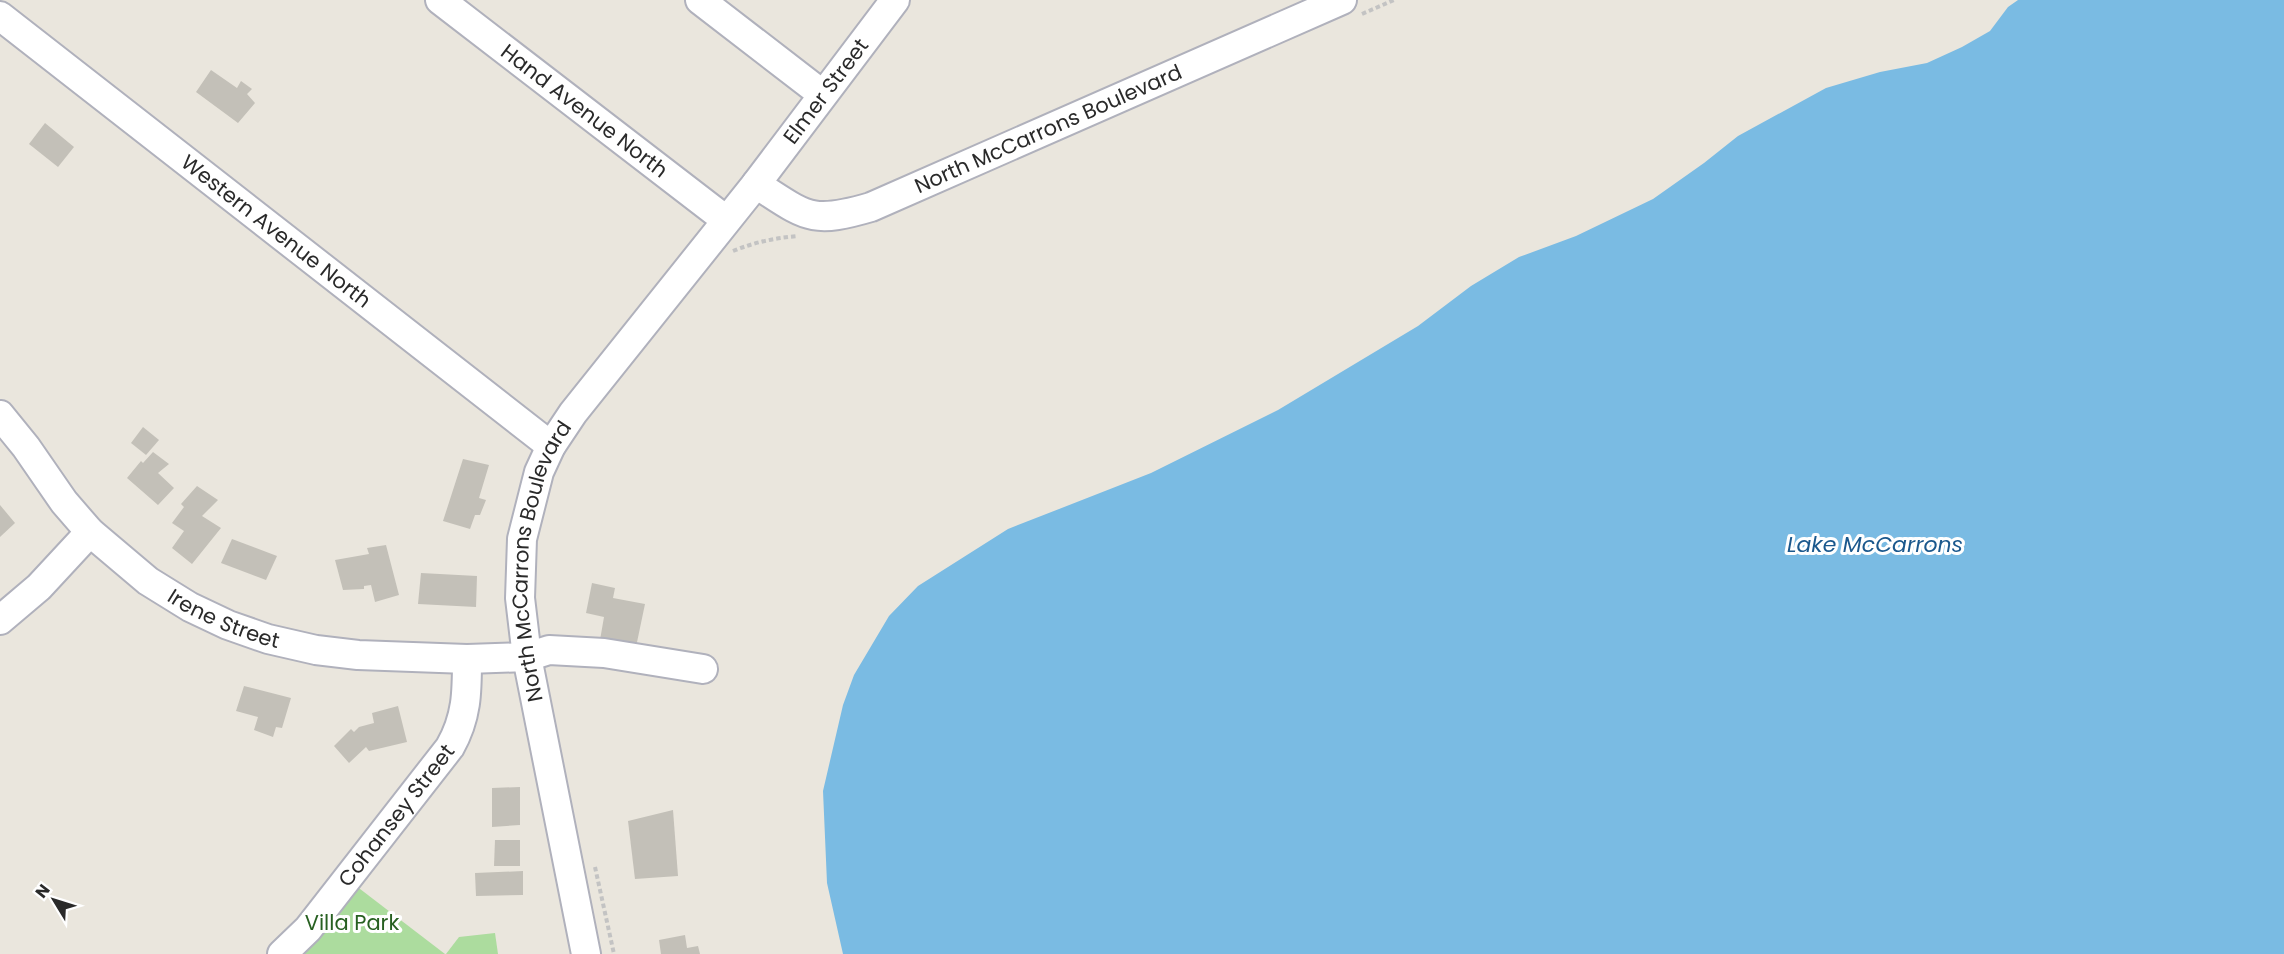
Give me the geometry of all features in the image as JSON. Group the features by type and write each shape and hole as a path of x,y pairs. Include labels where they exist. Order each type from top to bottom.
{"street":[{"name":"Hand Avenue North","path":"441,0 726,220"},
{"path":"700,0 822,94"},
{"name":"Elmer Street","path":"726,220 756,184 895,0"},
{"name":"North McCarrons Boulevard","path":"756,184 801,213 823,218 842,216 871,207 1349,8"},
{"name":"Western Avenue North","path":"0,16 551,446"},
{"name":"North McCarrons Boulevard","path":"586,954 527,657 520,598 522,539 539,471 551,446 573,413 726,220"},
{"name":"Irene Street","path":"0,415 27,447 64,502 90,532 148,581 190,607 228,625 268,639 316,650 358,655 467,659 527,657 549,650 593,653 703,669"},
{"path":"0,620 39,587 90,532"},
{"name":"Cohansey Street","path":"282,954 308,929 450,747 459,732 465,712 467,659"}],"path":[{"path":"1349,8 1394,0"},
{"path":"726,254 750,244 774,238 810,236"},
{"path":"594,863 614,954"}],"green space":[{"name":"Villa Park","path":"347,879 445,954 282,954"},
{"path":"495,933 498,954 446,954 459,937"}],"water":[{"name":"Lake McCarrons","path":"2018,0 2284,0 2284,954 843,954 827,883 823,791 843,705 854,675 889,616 918,586 1008,529 1151,473 1278,410 1418,326 1471,286 1519,257 1576,236 1653,199 1738,136 1826,88 1880,72 1927,63 1962,47 1990,31 2008,7"}],"building":[{"path":"211,70 237,88 241,81 252,89 247,94 255,103 238,123 196,92"},
{"path":"45,123 74,147 58,167 29,144"},
{"path":"143,427 159,440 146,455 131,443"},
{"path":"153,452 169,464 158,473 174,488 158,505 127,478 141,461 143,463"},
{"path":"463,459 489,465 479,498 486,500 480,515 475,515 470,529 443,521"},
{"path":"197,486 218,500 202,516 221,528 192,564 172,548 184,531 172,523 184,507 181,504"},
{"path":"0,505 15,523 0,537"},
{"path":"232,539 277,556 266,580 221,563"},
{"path":"386,545 399,595 375,602 371,585 364,586 364,589 343,590 335,560 369,554 367,548"},
{"path":"421,573 477,576 476,607 418,604"},
{"path":"592,583 615,588 613,598 645,604 636,647 600,640 604,617 586,613"},
{"path":"244,686 291,698 282,728 276,727 273,737 254,730 258,717 236,711"},
{"path":"398,706 407,742 369,751 366,747 349,763 334,746 351,729 354,732 359,727 374,723 372,713"},
{"path":"520,787 520,825 492,827 492,788"},
{"path":"673,810 678,876 635,879 628,821"},
{"path":"495,840 520,840 520,866 494,866"},
{"path":"523,871 523,895 476,896 475,873"},
{"path":"685,935 687,948 698,946 700,954 661,954 659,940"}]}
